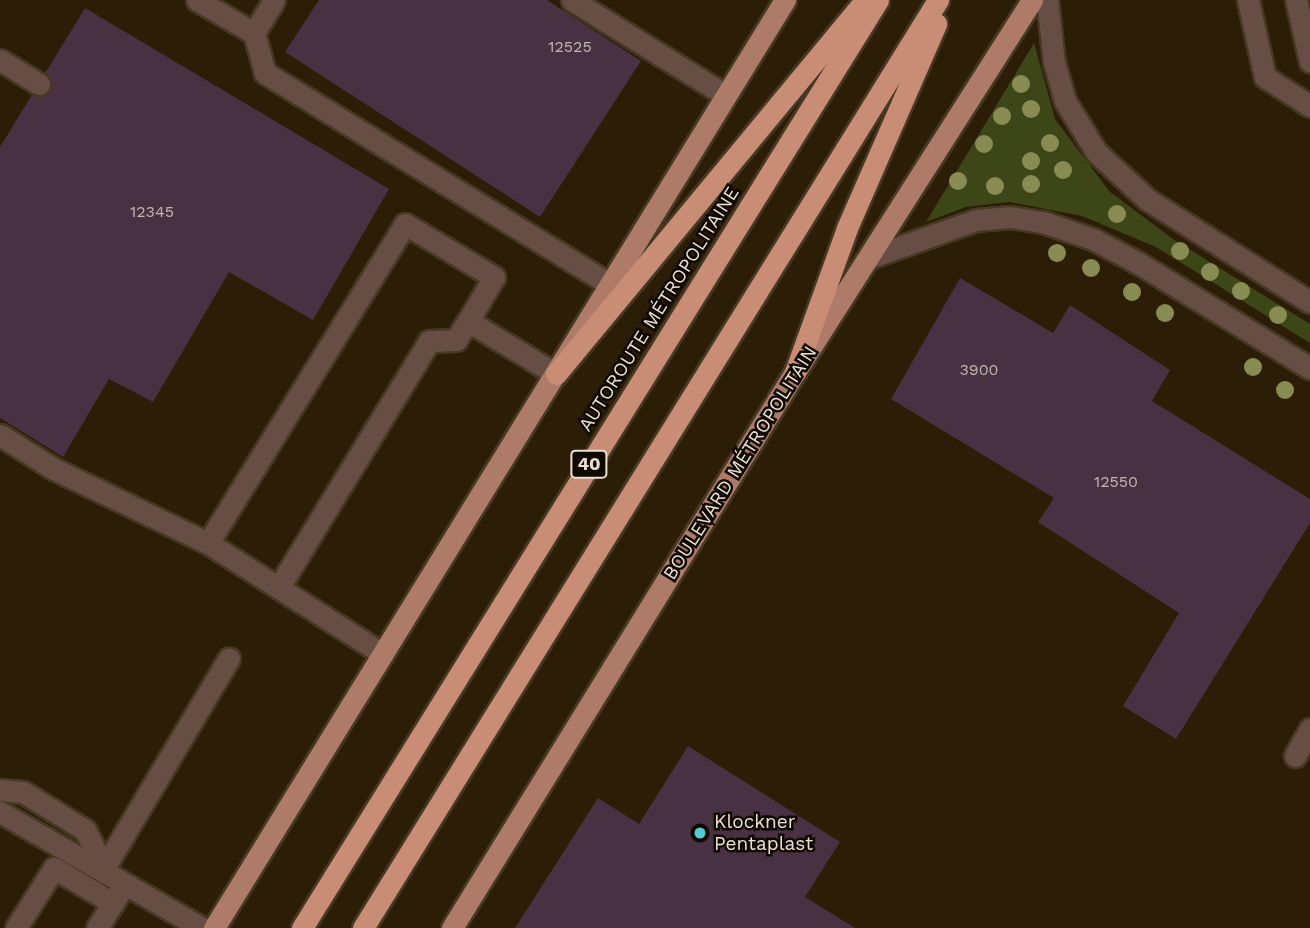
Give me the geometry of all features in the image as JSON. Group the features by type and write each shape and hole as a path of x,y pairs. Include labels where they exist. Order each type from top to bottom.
{"highway":[{"path":"556,373 866,0"},
{"name":"AUTOROUTE MÉTROPOLITAINE","path":"302,928 878,0"},
{"name":"40","path":"363,928 938,0"},
{"path":"795,372 847,228 946,0"}],"main road":[{"name":"BOULEVARD MÉTROPOLITAIN","path":"452,928 795,372 871,257 1032,0"},
{"path":"214,928 556,373 778,3"}],"street":[{"path":"197,0 254,33 265,73 609,284"},
{"path":"254,33 274,0"},
{"path":"572,0 725,95"},
{"path":"1047,0 1054,62 1065,101 1097,153 1148,200 1310,302"},
{"path":"1248,0 1265,77 1310,106"},
{"path":"1296,0 1310,61"},
{"path":"0,60 39,84"},
{"path":"871,257 976,220 1010,217 1043,222 1093,239 1140,264 1310,368"},
{"path":"208,543 405,224 494,277 456,340 429,341 279,587"},
{"path":"468,321 556,373"},
{"path":"0,435 54,469 208,543 383,654"},
{"path":"104,869 229,658"},
{"path":"1295,756 1310,729"},
{"path":"0,790 23,792 85,830 104,869"},
{"path":"0,812 113,903"},
{"path":"60,860 104,869 201,928"},
{"path":"16,928 60,860"},
{"path":"97,928 126,882"}],"green space":[{"path":"1034,43 1055,119 1110,192 1173,239 1310,324 1310,343 1156,247 1082,216 1009,202 966,207 926,222"}],"building":[{"path":"319,0 547,0 641,61 540,217 285,52"},
{"path":"85,8 389,189 313,320 229,272 153,402 109,379 63,457 0,418 0,147"},
{"path":"960,278 1053,333 1070,305 1170,370 1152,401 1310,499 1310,523 1176,739 1123,706 1179,613 1038,522 1054,498 891,399"},
{"name":"Klockner Pentaplast","path":"688,746 840,842 805,897 855,928 515,928 598,798 639,824"}],"place":[{"name":"Klockner Pentaplast","path":"700,833"}]}
